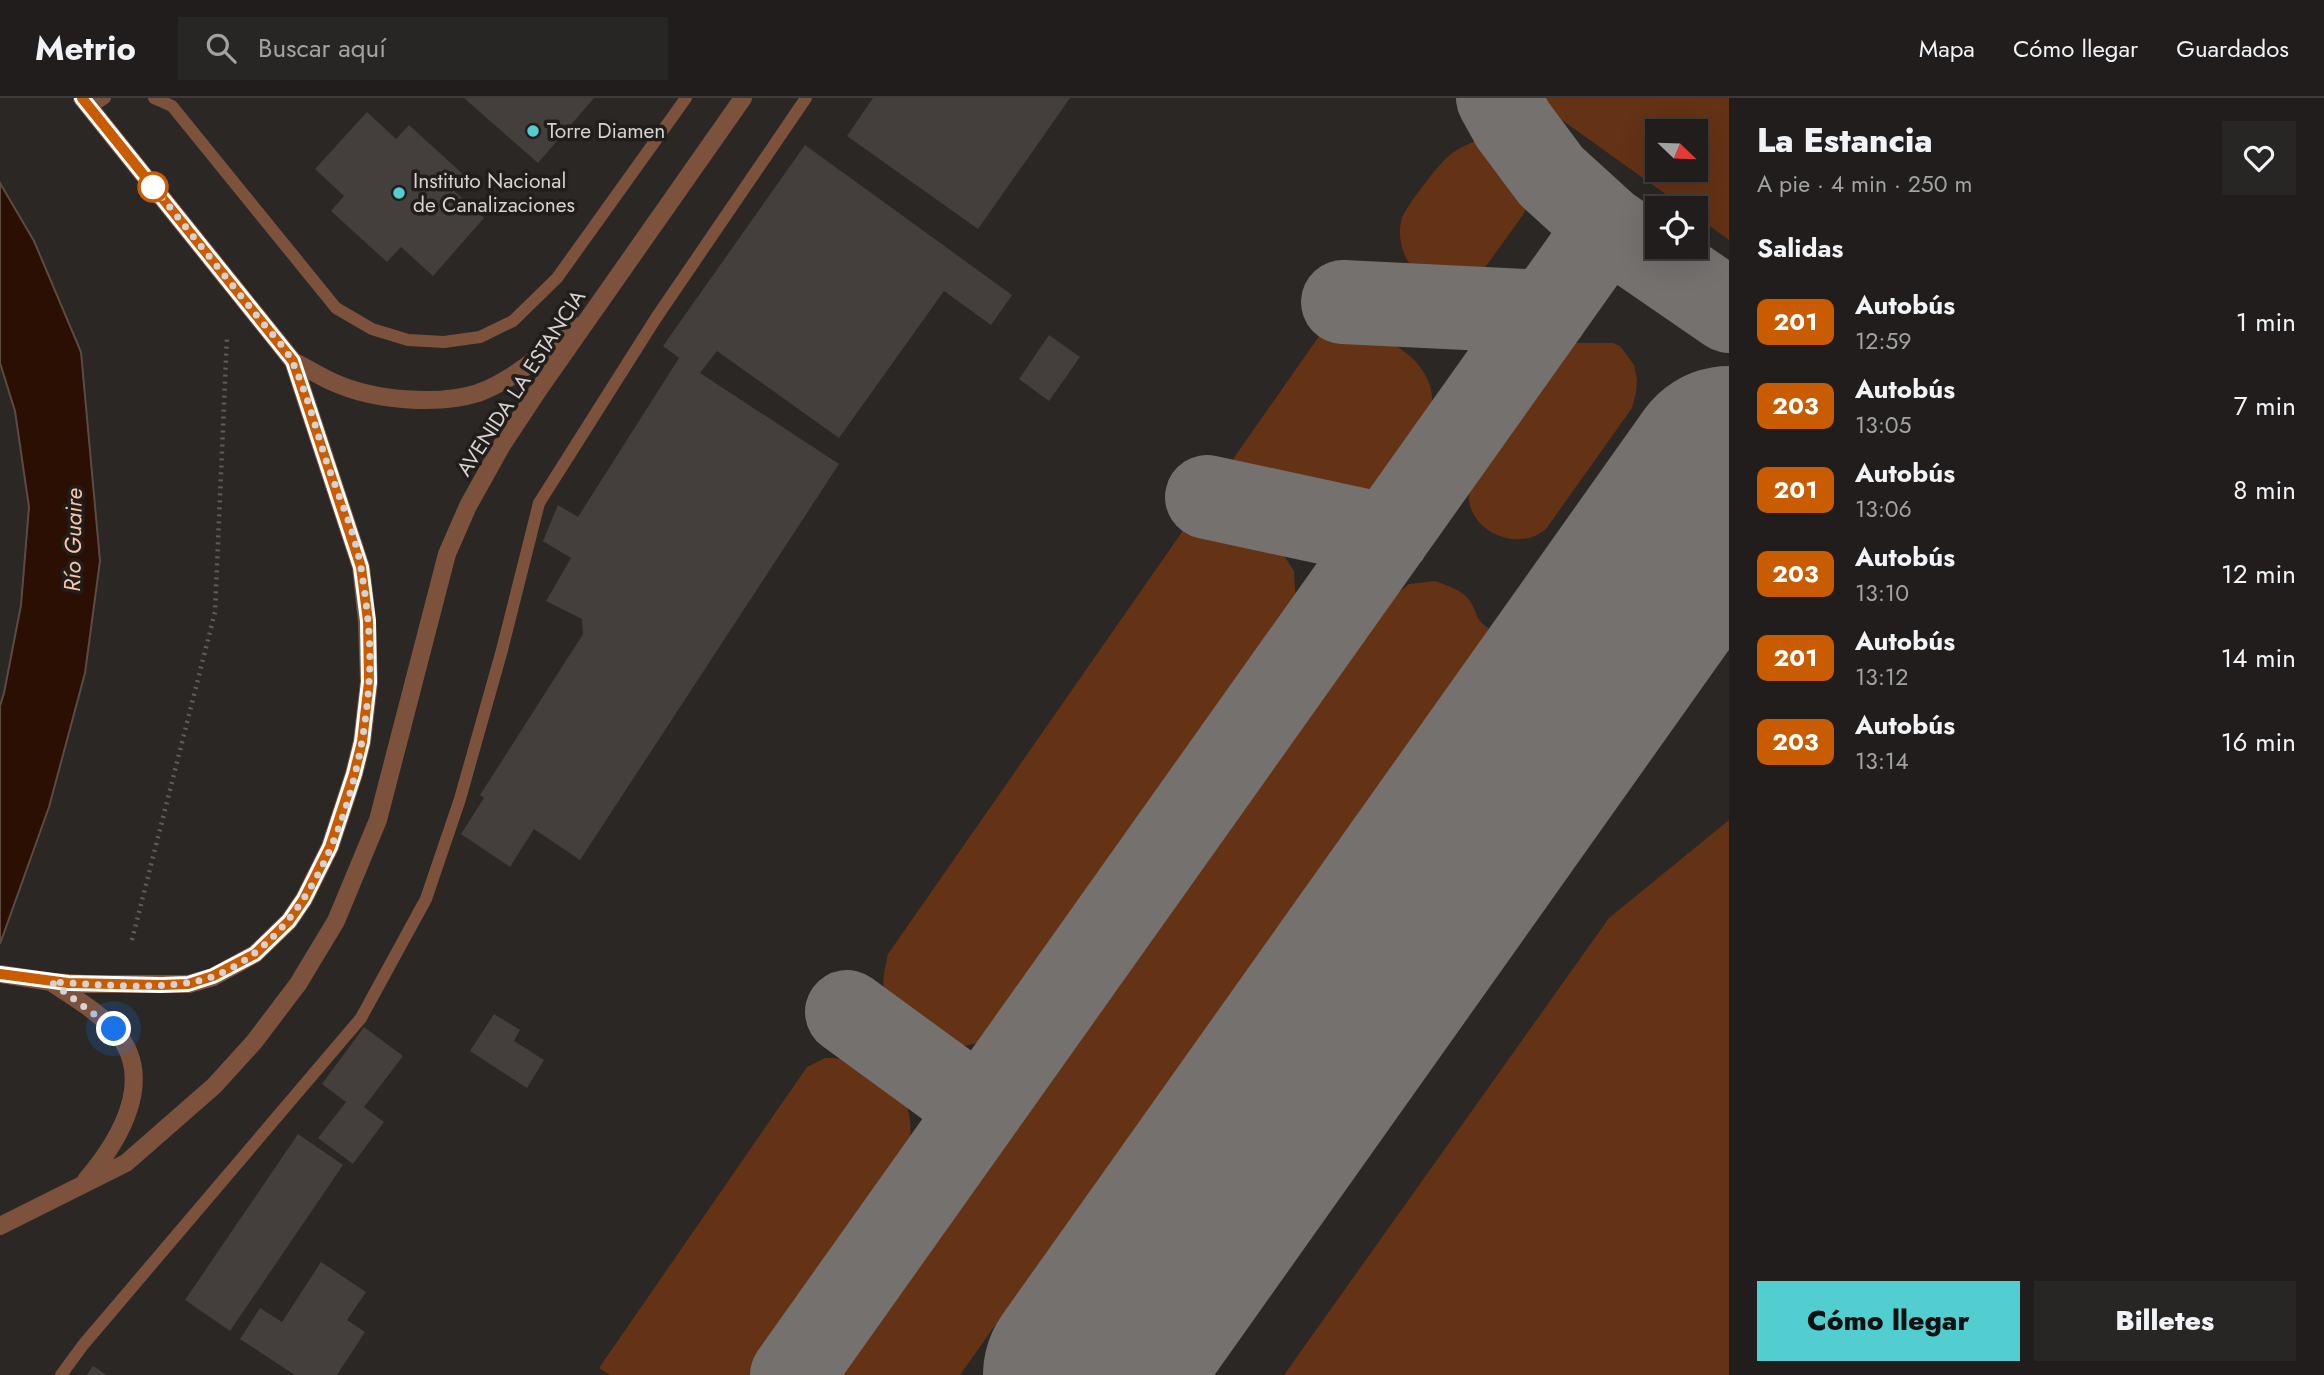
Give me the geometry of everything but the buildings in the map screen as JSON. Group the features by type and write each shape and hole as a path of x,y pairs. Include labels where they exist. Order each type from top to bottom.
{"street":[{"name":"AVENIDA LA ESTANCIA","path":"0,1226 126,1163 214,1086 254,1042 298,984 336,920 378,820 447,554 468,506 502,445 743,98"},
{"path":"0,974 51,982 188,984 213,976 255,954 289,921 330,847 345,806 362,742 369,682 368,621 361,567 293,361 93,101"},
{"path":"293,361 335,383 376,396 453,398 478,392 511,375 544,352 597,307"},
{"path":"51,982 114,1029 127,1046 134,1065 135,1084 121,1127 108,1154 82,1186"}],"lane":[{"path":"154,98 172,106 336,308 372,329 408,340 444,342 481,337 513,321 548,286 565,267 686,98"},
{"path":"61,1375 83,1345 361,1018 426,899 460,799 499,662 539,503 656,318 806,98"}],"path":[{"path":"132,940 215,612 227,335"}],"shaded area":[{"path":"1531,98 1729,98 1729,240 1708,225 1708,196 1668,196 1649,182 1708,182 1708,119 1645,119 1645,179"},
{"path":"1490,138 1503,143 1511,152 1528,192 1523,215 1479,273 1461,278 1423,274 1410,265 1403,250 1400,234 1402,218 1417,194 1446,159 1465,146"},
{"path":"1322,332 1366,335 1393,344 1414,360 1422,370 1432,393 1429,420 1407,457 1381,483 1361,492 1328,492 1254,477 1238,469 1233,459"},
{"path":"1567,343 1613,343 1620,346 1634,365 1637,379 1632,408 1546,529 1536,536 1522,539 1501,537 1476,519 1469,498 1472,479"},
{"path":"1198,525 1272,549 1285,557 1294,571 1296,604 1283,630 989,1039 958,1046 930,1039 902,1020 885,996 883,986 888,954 1182,532"},
{"path":"1435,581 1463,594 1470,601 1479,619 1490,629 960,1375 836,1375 1388,601 1409,584"},
{"path":"1729,820 1729,1375 1284,1375 1609,918"},
{"path":"825,1058 845,1060 862,1066 877,1075 904,1101 910,1118 910,1149 751,1375 610,1375 599,1368 807,1067"}],"water":[{"name":"Río Guaire","path":"0,183 34,241 81,352 100,561 85,673 49,807 0,944 0,706 21,605 29,507 15,411 0,363"}],"taxiway":[{"path":"1498,98 1513,125 1551,176 1607,227"},
{"path":"792,1375 1607,227 1729,311"},
{"path":"1343,302 1547,312"},
{"path":"1207,497 1388,536"},
{"path":"847,1012 980,1109"}],"runway":[{"path":"1087,1375 1729,470"}],"bus line":[{"name":"201","path":"0,974 68,983 188,984 213,976 255,954 289,921 304,899 330,847 345,806 362,742 369,682 368,621 361,567 293,361 82,98"}],"place":[{"name":"Torre Diamen","path":"533,131"},
{"name":"Instituto Nacional de Canalizaciones","path":"399,193"}],"route":[{"path":"114,1029 51,982 188,984 235,966 255,954 274,937 304,899 330,847 345,806 362,742 369,682 368,621 361,567 293,361 149,181 153,187"}]}
